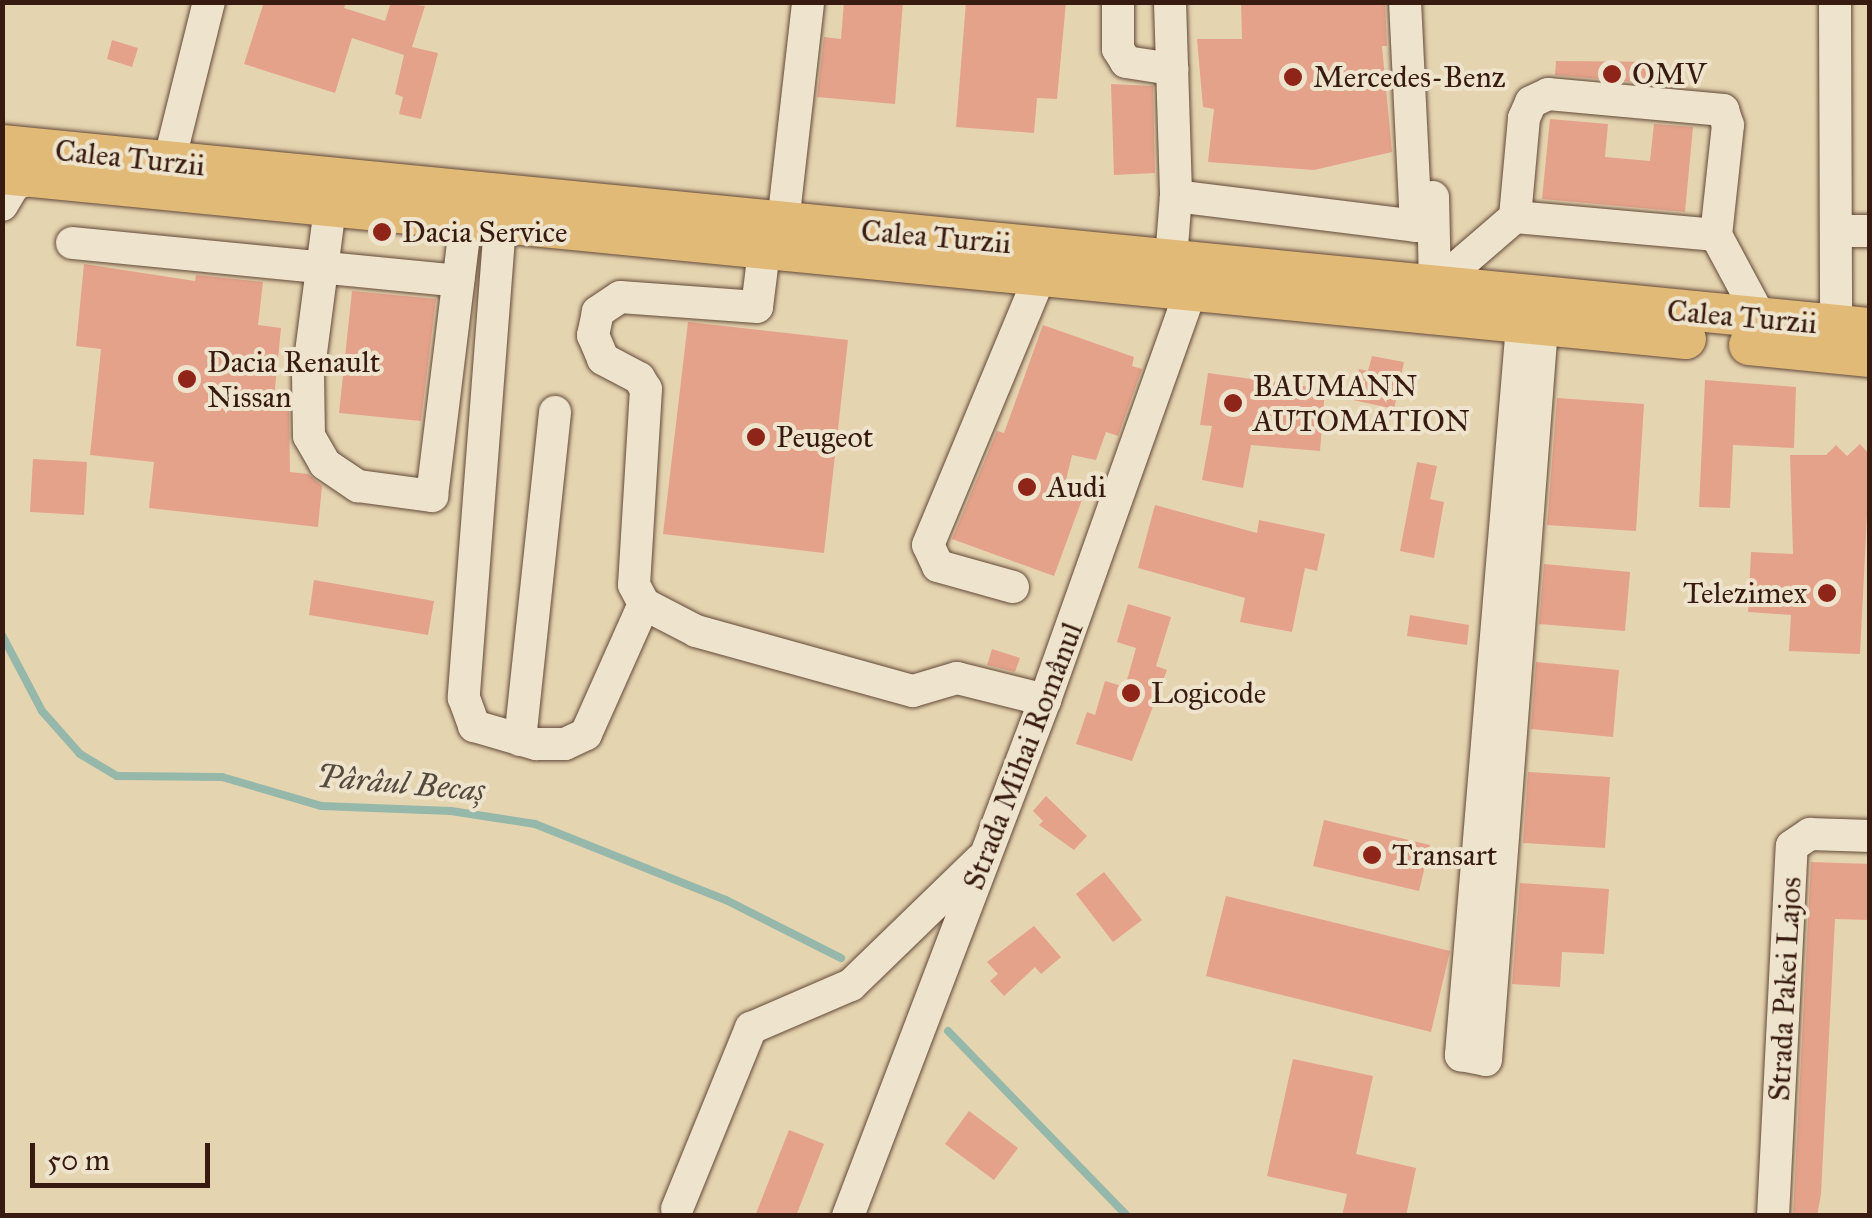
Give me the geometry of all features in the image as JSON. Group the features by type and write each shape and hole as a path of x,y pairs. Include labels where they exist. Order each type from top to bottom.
{"main road":[{"name":"Calea Turzii","path":"2,145 773,237 1040,276 1181,276 1435,286 1853,327"},
{"name":"Calea Turzii","path":"18,176 482,223 773,237 1181,276 1532,326 1870,357"}],"street":[{"path":"169,162 209,2"},
{"path":"808,2 773,237 757,306 620,297 598,312 592,334 603,359 639,378 646,389 634,585 644,604 696,631 913,692 957,678 1045,700"},
{"path":"1118,2 1118,49 1126,62 1172,69"},
{"name":"Strada Mihai Românul","path":"848,1216 1045,700 1181,276 1170,2"},
{"path":"1176,196 1416,226 1405,2"},
{"path":"1428,2 1435,286"},
{"path":"1836,2 1836,220 1853,327"},
{"path":"1435,286 1514,217 1524,118 1531,102 1548,94 1723,110 1728,125 1716,234 1761,319"},
{"path":"2,205 18,176"},
{"path":"330,208 308,374 309,436 325,464 358,486 432,496 458,281 482,223"},
{"path":"1836,220 1870,209"},
{"path":"1514,217 1716,234"},
{"path":"1836,220 1870,231"},
{"path":"482,223 464,698 474,726 520,740 565,744 586,734 644,604"},
{"path":"72,243 458,281"},
{"path":"1013,587 938,566 928,544 1040,276"},
{"path":"1473,1057 1532,326"},
{"path":"520,740 555,412"},
{"name":"Strada Pakei Lajos","path":"1773,1216 1792,846 1810,834 1870,836"},
{"path":"677,1208 750,1028 851,985 986,853"}],"building":[{"path":"264,2 346,2 344,8 385,21 391,2 425,6 412,47 438,53 421,119 399,114 403,97 395,94 404,55 352,38 335,93 244,64"},
{"path":"844,2 903,2 895,104 817,97 824,37 841,39"},
{"path":"966,2 1066,2 1057,99 1037,98 1034,133 956,127"},
{"name":"Mercedes-Benz","path":"1241,2 1385,2 1387,46 1382,46 1392,152 1314,170 1208,162 1214,109 1203,107 1197,39 1242,39"},
{"path":"112,40 138,48 132,67 107,59"},
{"name":"OMV","path":"1556,61 1668,62 1668,85 1555,75"},
{"path":"1111,84 1153,86 1155,173 1114,175"},
{"name":"OMV","path":"1550,119 1608,124 1605,157 1650,161 1654,124 1693,127 1685,212 1542,199"},
{"name":"Dacia Renault Nissan","path":"84,264 195,281 196,275 263,282 258,325 281,328 273,409 289,411 290,472 308,474 322,486 318,527 149,508 154,462 90,455 101,349 76,346"},
{"path":"352,291 436,299 421,421 339,413"},
{"name":"Peugeot","path":"688,322 848,340 824,553 663,534"},
{"name":"Audi","path":"1043,325 1134,357 1132,366 1142,369 1118,436 1106,432 1096,460 1072,455 1066,480 1087,486 1054,576 952,539 997,431 1004,433"},
{"path":"1372,356 1404,362 1394,409 1353,400 1359,369 1368,371"},
{"path":"1208,373 1325,389 1320,451 1251,445 1243,488 1202,480 1212,426 1200,425"},
{"path":"1705,380 1796,387 1794,448 1733,445 1730,508 1699,507"},
{"path":"1557,398 1644,404 1636,531 1547,525"},
{"path":"1860,444 1870,455 1860,654 1789,651 1791,615 1748,612 1751,552 1793,554 1790,455 1826,455 1836,445 1847,456"},
{"path":"33,459 87,462 84,515 30,512"},
{"path":"1417,462 1437,466 1430,499 1444,502 1434,558 1400,551"},
{"path":"1155,505 1257,533 1259,520 1325,534 1317,571 1305,568 1292,632 1240,622 1245,598 1138,568"},
{"path":"1544,564 1630,572 1625,631 1539,624"},
{"path":"314,580 434,601 428,635 309,615"},
{"path":"1128,604 1171,617 1156,666 1167,670 1132,761 1076,744 1087,712 1095,715 1105,681 1125,687 1136,648 1117,642"},
{"path":"1410,615 1469,625 1467,645 1407,636"},
{"path":"992,649 1020,658 1015,672 987,665"},
{"path":"1536,662 1619,670 1613,737 1531,729"},
{"path":"1528,772 1610,777 1605,848 1523,843"},
{"path":"1046,796 1087,836 1074,850 1039,825 1043,821 1033,811"},
{"name":"Transart","path":"1324,820 1430,845 1419,891 1313,866"},
{"path":"1811,862 1870,864 1870,920 1835,919 1821,1194 1817,1216 1793,1216"},
{"path":"1104,872 1142,920 1113,942 1076,894"},
{"path":"1520,883 1609,889 1604,954 1562,952 1560,987 1512,984"},
{"path":"1226,896 1450,951 1431,1032 1206,976"},
{"path":"1034,926 1061,957 1041,974 1035,967 1004,996 990,981 998,974 987,962"},
{"path":"1293,1059 1373,1076 1356,1154 1416,1168 1406,1216 1342,1216 1347,1194 1267,1176"},
{"path":"969,1111 1018,1148 994,1180 945,1144"},
{"path":"789,1130 824,1144 796,1216 755,1216"}],"waterway":[{"name":"Pârâul Becaș","path":"2,635 42,711 80,754 117,776 222,777 321,806 451,811 535,824 726,900 841,958"},
{"name":"Pârâul Becaș","path":"948,1031 1127,1216"}],"place":[{"name":"OMV","path":"1612,74"},
{"name":"Mercedes-Benz","path":"1293,77"},
{"name":"Dacia Service","path":"382,232"},
{"name":"Dacia Renault Nissan","path":"187,379"},
{"name":"BAUMANN AUTOMATION","path":"1233,403"},
{"name":"Peugeot","path":"756,437"},
{"name":"Audi","path":"1027,487"},
{"name":"Telezimex","path":"1827,593"},
{"name":"Logicode","path":"1131,693"},
{"name":"Transart","path":"1372,855"}]}
